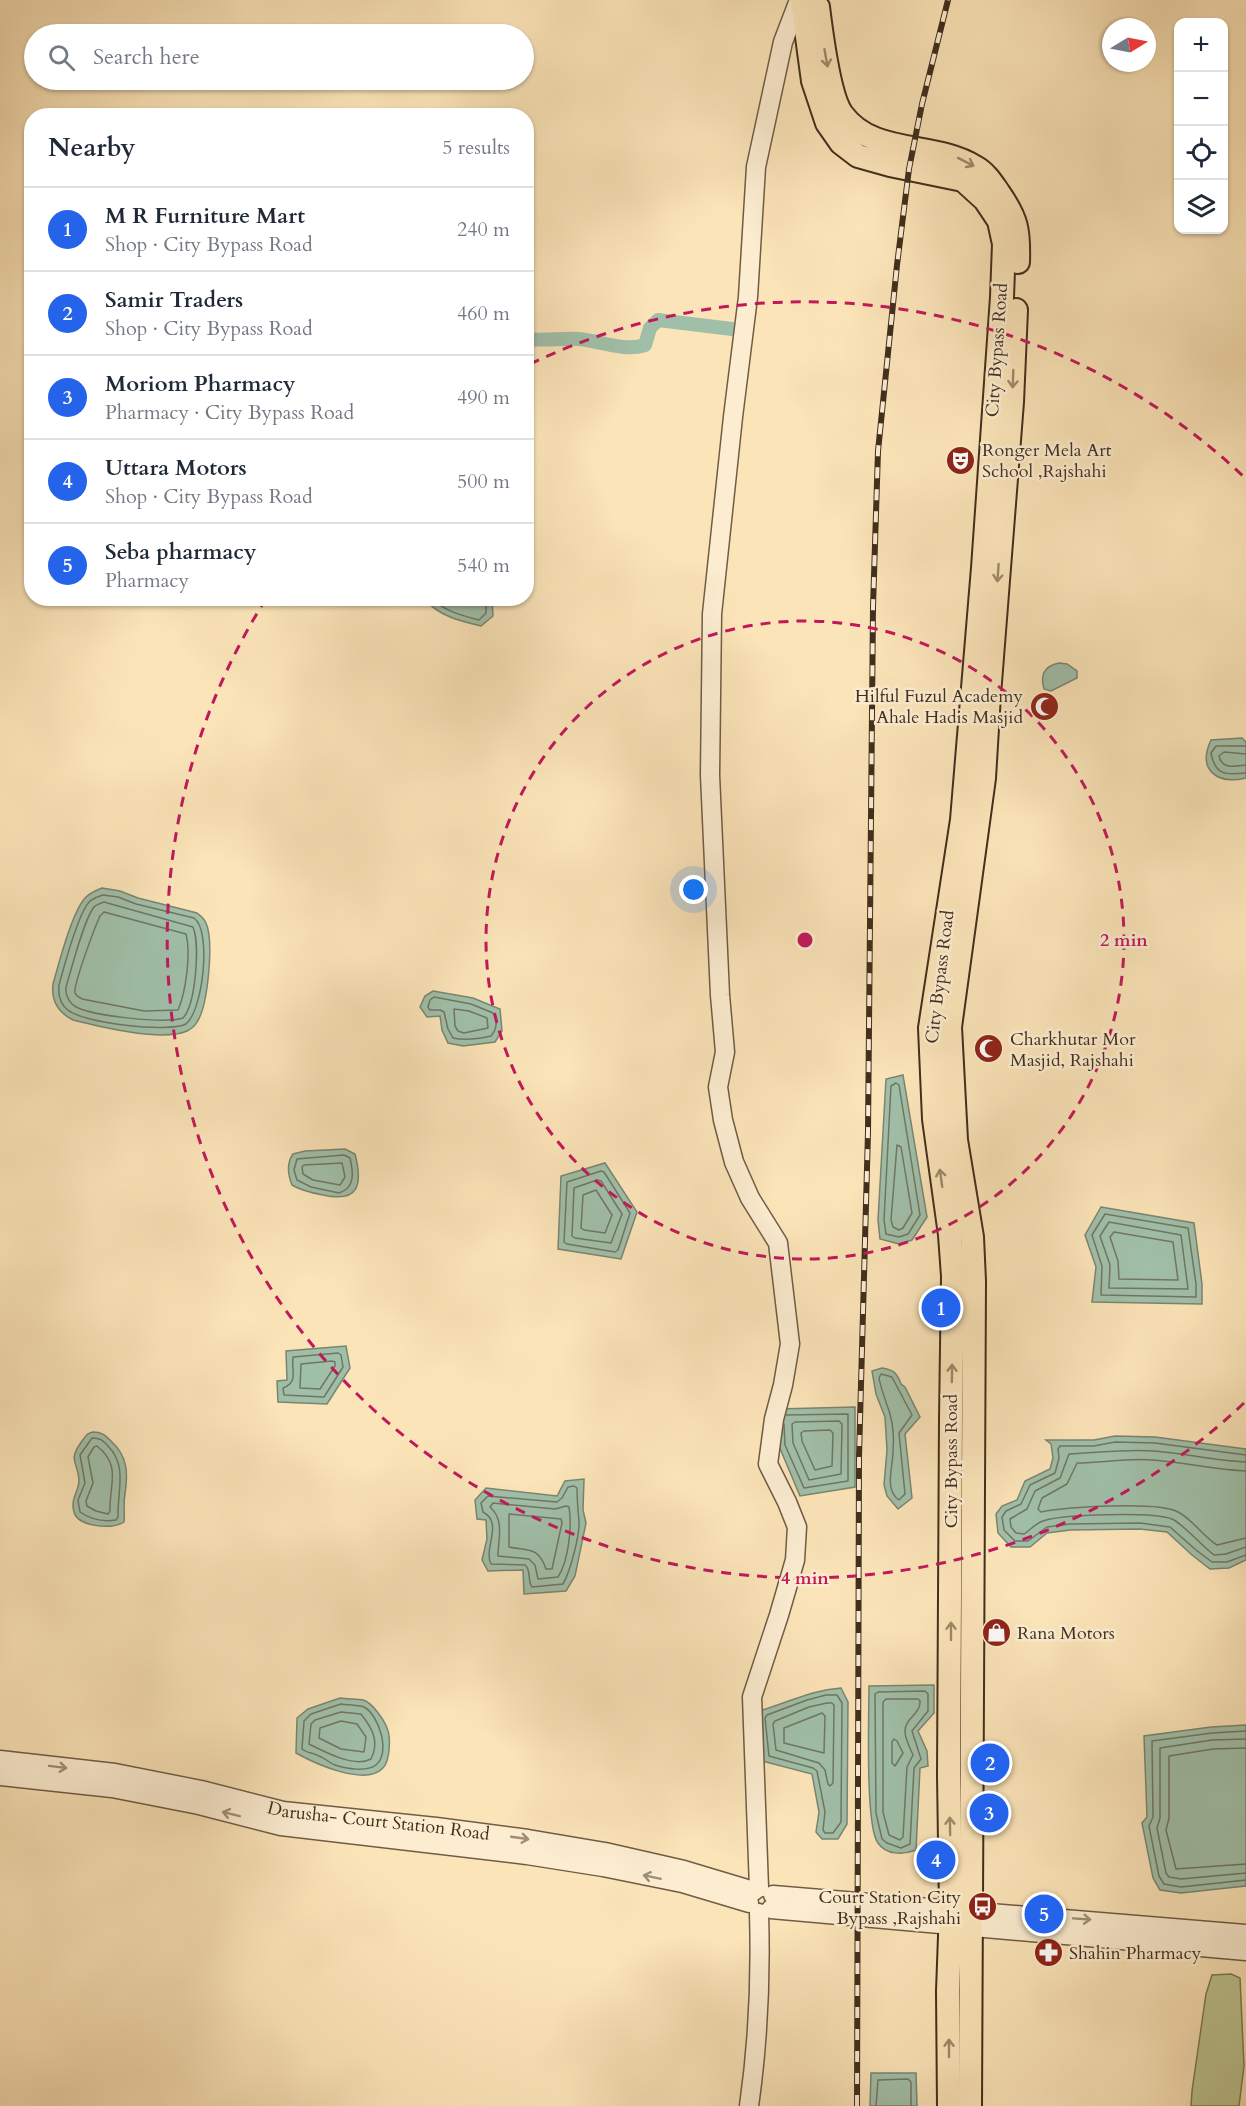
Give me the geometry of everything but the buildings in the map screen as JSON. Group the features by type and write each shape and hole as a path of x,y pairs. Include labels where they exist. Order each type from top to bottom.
{"main road":[{"name":"City Bypass Road","path":"800,0 813,81 827,123 841,142 858,156 963,180 986,200 999,221 1004,244 1002,297 962,820 930,1028 934,1119 950,1234 953,1276 949,1775 962,1918 949,2106"},
{"path":"817,0 830,81 840,112 854,127 880,142 955,157 975,167 988,177 1012,213 1017,231 1012,402 984,778 950,1027 956,1140 972,1237 974,1281 972,1652 962,1918 970,2106"}],"street":[{"path":"749,2106 755,2069 761,1900 752,1697 795,1560 797,1527 768,1464 774,1419 790,1344 778,1244 750,1198 734,1162 723,1120 718,1087 725,1052 720,995 710,775 712,614 748,297 756,168 783,42 800,0"},
{"name":"Darusha- Court Station Road","path":"0,1760 115,1773 201,1790 283,1810 459,1830 605,1852 684,1870 761,1900"},
{"name":"Darusha- Court Station Road","path":"0,1776 112,1788 281,1826 603,1866 761,1900 962,1918 1246,1934"},
{"name":"Darusha- Court Station Road","path":"962,1918 1090,1936 1246,1951"}],"shaded area":[{"path":"1231,1974 1240,1978 1244,2066 1239,2106 1191,2106 1206,1994 1212,1975"}],"water":[{"path":"431,606 492,606 493,616 481,626 457,620"},
{"path":"1059,663 1067,664 1077,671 1077,678 1051,691 1044,689 1044,672 1050,666"},
{"path":"1242,738 1246,742 1246,778 1226,779 1212,773 1206,760 1211,740"},
{"path":"102,888 197,913 206,923 210,944 207,988 201,1014 196,1023 187,1031 163,1035 115,1029 73,1020 57,1006 53,996 53,984 71,925 86,897"},
{"path":"433,991 473,998 500,1009 502,1031 495,1042 463,1046 448,1043 442,1030 440,1016 427,1017 420,1007 425,996"},
{"path":"903,1075 927,1217 912,1240 899,1244 880,1239 878,1220 886,1079"},
{"path":"345,1149 355,1154 357,1165 358,1183 351,1194 335,1197 307,1192 292,1185 288,1170 293,1154 305,1151"},
{"path":"605,1163 637,1212 621,1259 558,1249 561,1176"},
{"path":"1101,1207 1194,1223 1202,1284 1202,1304 1092,1302 1096,1267 1085,1235"},
{"path":"346,1346 350,1368 327,1404 278,1402 277,1381 287,1380 286,1351"},
{"path":"882,1368 896,1375 905,1387 920,1417 905,1434 912,1498 898,1509 887,1496 884,1485 887,1450 885,1417 876,1394 872,1371"},
{"path":"855,1407 855,1487 800,1496 779,1446 777,1409"},
{"path":"93,1432 107,1437 121,1454 126,1466 124,1522 112,1526 89,1524 77,1517 74,1512 73,1503 79,1480 74,1457 86,1436"},
{"path":"1115,1436 1155,1437 1246,1449 1246,1560 1229,1568 1210,1569 1167,1532 1140,1529 1070,1530 1047,1533 1030,1547 1011,1547 998,1533 996,1514 1002,1506 1017,1500 1025,1481 1050,1469 1053,1458 1051,1444 1046,1440 1094,1440"},
{"path":"584,1479 583,1510 586,1523 575,1576 566,1591 524,1594 523,1570 488,1571 482,1560 487,1539 486,1520 477,1519 475,1500 486,1488 557,1496 565,1481"},
{"path":"934,1685 934,1713 918,1731 927,1751 928,1766 920,1768 916,1850 906,1853 890,1852 878,1843 871,1815 869,1686"},
{"path":"841,1688 848,1702 847,1824 838,1839 822,1839 816,1832 819,1812 812,1774 762,1761 759,1711 809,1694"},
{"path":"340,1698 366,1701 385,1725 389,1737 388,1755 383,1768 375,1773 364,1775 340,1771 296,1753 297,1718 308,1709"},
{"path":"1246,1725 1246,1886 1181,1893 1160,1890 1153,1878 1142,1823 1147,1817 1144,1736"},
{"path":"871,2073 916,2073 917,2106 870,2106"}],"waterway":[{"path":"534,340 579,339 637,347 645,345 650,328 658,320 732,329"}],"railway":[{"path":"857,2106 859,1457 868,1132 873,607 878,451 909,169 922,104 948,0"}],"place":[{"name":"Ronger Mela Art School ,Rajshahi","path":"961,460"},
{"name":"Hilful Fuzul Academy Ahale Hadis Masjid","path":"1044,706"},
{"name":"Charkhutar Mor Masjid, Rajshahi","path":"989,1049"},
{"name":"M R Furniture Mart","path":"941,1308"},
{"name":"Rana Motors","path":"996,1633"},
{"name":"Samir Traders","path":"990,1763"},
{"name":"Moriom Pharmacy","path":"989,1813"},
{"name":"Uttara Motors","path":"936,1860"},
{"name":"Court Station City Bypass ,Rajshahi","path":"982,1907"},
{"name":"Seba pharmacy","path":"1044,1914"},
{"name":"Shahin Pharmacy","path":"1048,1953"}]}
